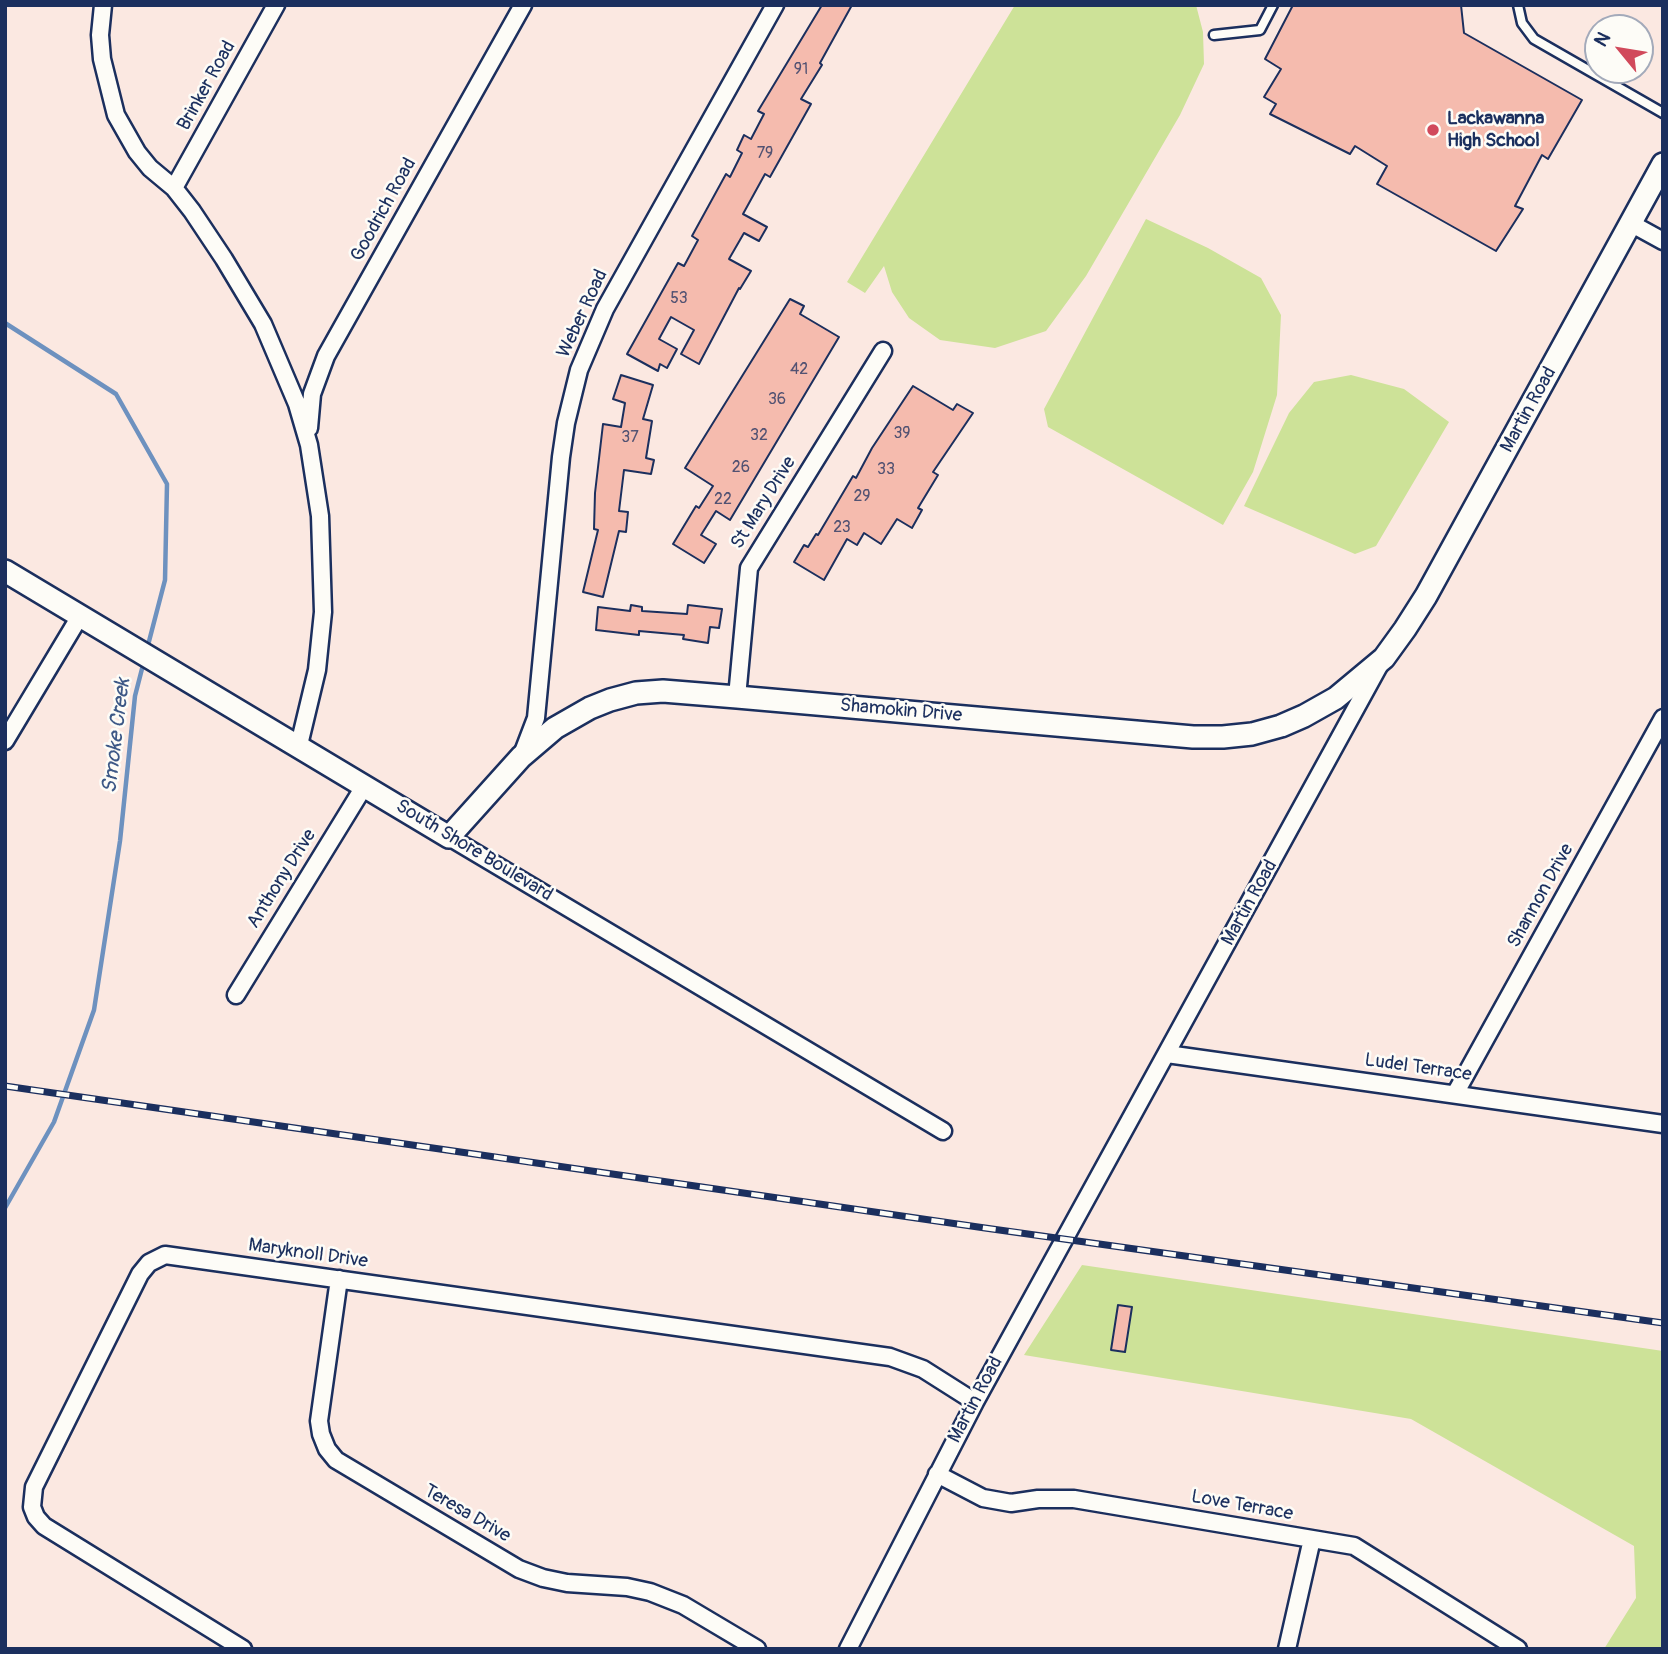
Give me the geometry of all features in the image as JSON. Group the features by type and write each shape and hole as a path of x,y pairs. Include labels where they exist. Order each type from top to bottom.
{"street":[{"path":"103,5 100,35 102,59 116,115 137,152 150,168 174,188 224,259 263,324 298,404 309,445 320,516 323,612 317,670 299,745"},
{"name":"Brinker Road","path":"174,188 276,5"},
{"name":"Goodrich Road","path":"309,445 312,394 326,356 523,5"},
{"name":"Weber Road","path":"521,757 536,718 561,457 579,370 605,309 775,5"},
{"name":"Martin Road","path":"848,1649 975,1402 1384,658 1426,596 1663,164"},
{"path":"1632,223 1663,241"},
{"name":"St Mary Drive","path":"737,696 749,568 883,351"},
{"name":"South Shore Boulevard","path":"5,571 943,1131"},
{"path":"5,741 80,615"},
{"name":"Shamokin Drive","path":"449,837 521,757 555,728 610,700 636,693 663,691 737,696 1194,737 1223,737 1252,734 1304,716 1336,698 1384,658"},
{"name":"Shannon Drive","path":"1455,1094 1663,718"},
{"name":"Anthony Drive","path":"236,995 365,785"},
{"name":"Ludel Terrace","path":"1167,1054 1663,1124"},
{"name":"Maryknoll Drive","path":"243,1649 44,1526 32,1507 32,1494 140,1273 165,1255 890,1357 923,1369 975,1402"},
{"name":"Teresa Drive","path":"339,1279 318,1421 327,1449 336,1460 519,1569 542,1578 567,1583 627,1587 650,1592 682,1605 757,1649"},
{"name":"Love Terrace","path":"937,1474 983,1498 1011,1503 1038,1499 1074,1499 1354,1546 1518,1649"},
{"path":"1287,1649 1312,1539"}],"lane":[{"path":"1214,35 1260,30 1273,5"},
{"path":"1518,5 1522,23 1534,38 1663,113"}],"green space":[{"path":"1015,5 1196,5 1203,32 1204,64 1180,115 1086,276 1046,331 995,348 940,340 909,318 892,292 884,266 865,293 847,282"},
{"path":"1146,219 1208,248 1261,278 1281,315 1277,395 1253,472 1223,525 1048,427 1044,409"},
{"path":"1351,375 1404,389 1449,422 1376,546 1355,554 1244,506 1289,413 1314,382"},
{"path":"1082,1265 1663,1351 1663,1649 1604,1649 1636,1598 1634,1546 1411,1419 1024,1355"}],"building":[{"path":"822,5 852,5 820,63 822,65 801,99 811,104 770,177 765,174 743,214 767,227 759,241 744,233 729,259 751,271 739,288 699,364 681,354 694,330 671,317 659,339 677,349 667,368 660,364 658,371 627,354 678,263 684,266 698,240 692,236 726,174 730,177 742,153 737,150 744,135 751,139 764,114 758,111"},
{"name":"Lackawanna High School","path":"1293,5 1461,5 1464,33 1582,100 1548,159 1542,155 1515,206 1523,209 1496,251 1377,184 1387,166 1355,146 1350,154 1270,114 1276,104 1264,97 1281,69 1265,59"},
{"path":"790,299 804,306 800,314 839,337 730,520 716,511 701,535 716,544 704,563 673,544 696,506 699,508 713,486 685,468"},
{"path":"621,375 653,385 643,419 652,421 646,458 654,460 651,474 624,470 619,511 628,512 626,532 619,531 603,597 583,592 598,530 594,529 595,493 603,424 621,427 625,403 613,399"},
{"path":"913,386 953,410 957,404 973,413 933,472 938,475 918,508 922,510 912,528 897,519 881,544 864,533 857,545 847,539 824,580 794,562 804,545 808,547 816,534 818,535 853,476 856,478 872,448"},
{"path":"631,605 642,607 642,611 687,614 688,605 722,609 719,628 710,627 708,643 683,639 684,635 639,631 639,635 596,630 598,607 630,611"},
{"path":"1118,1305 1132,1307 1125,1352 1111,1350"}],"waterway":[{"name":"Smoke Creek","path":"5,323 116,394 167,484 165,580 147,649"},
{"name":"Smoke Creek","path":"5,1208 54,1122 94,1010 120,841 135,696 144,661"}],"railway":[{"path":"5,1086 1663,1323"}],"place":[{"name":"Lackawanna High School","path":"1433,130"}]}
